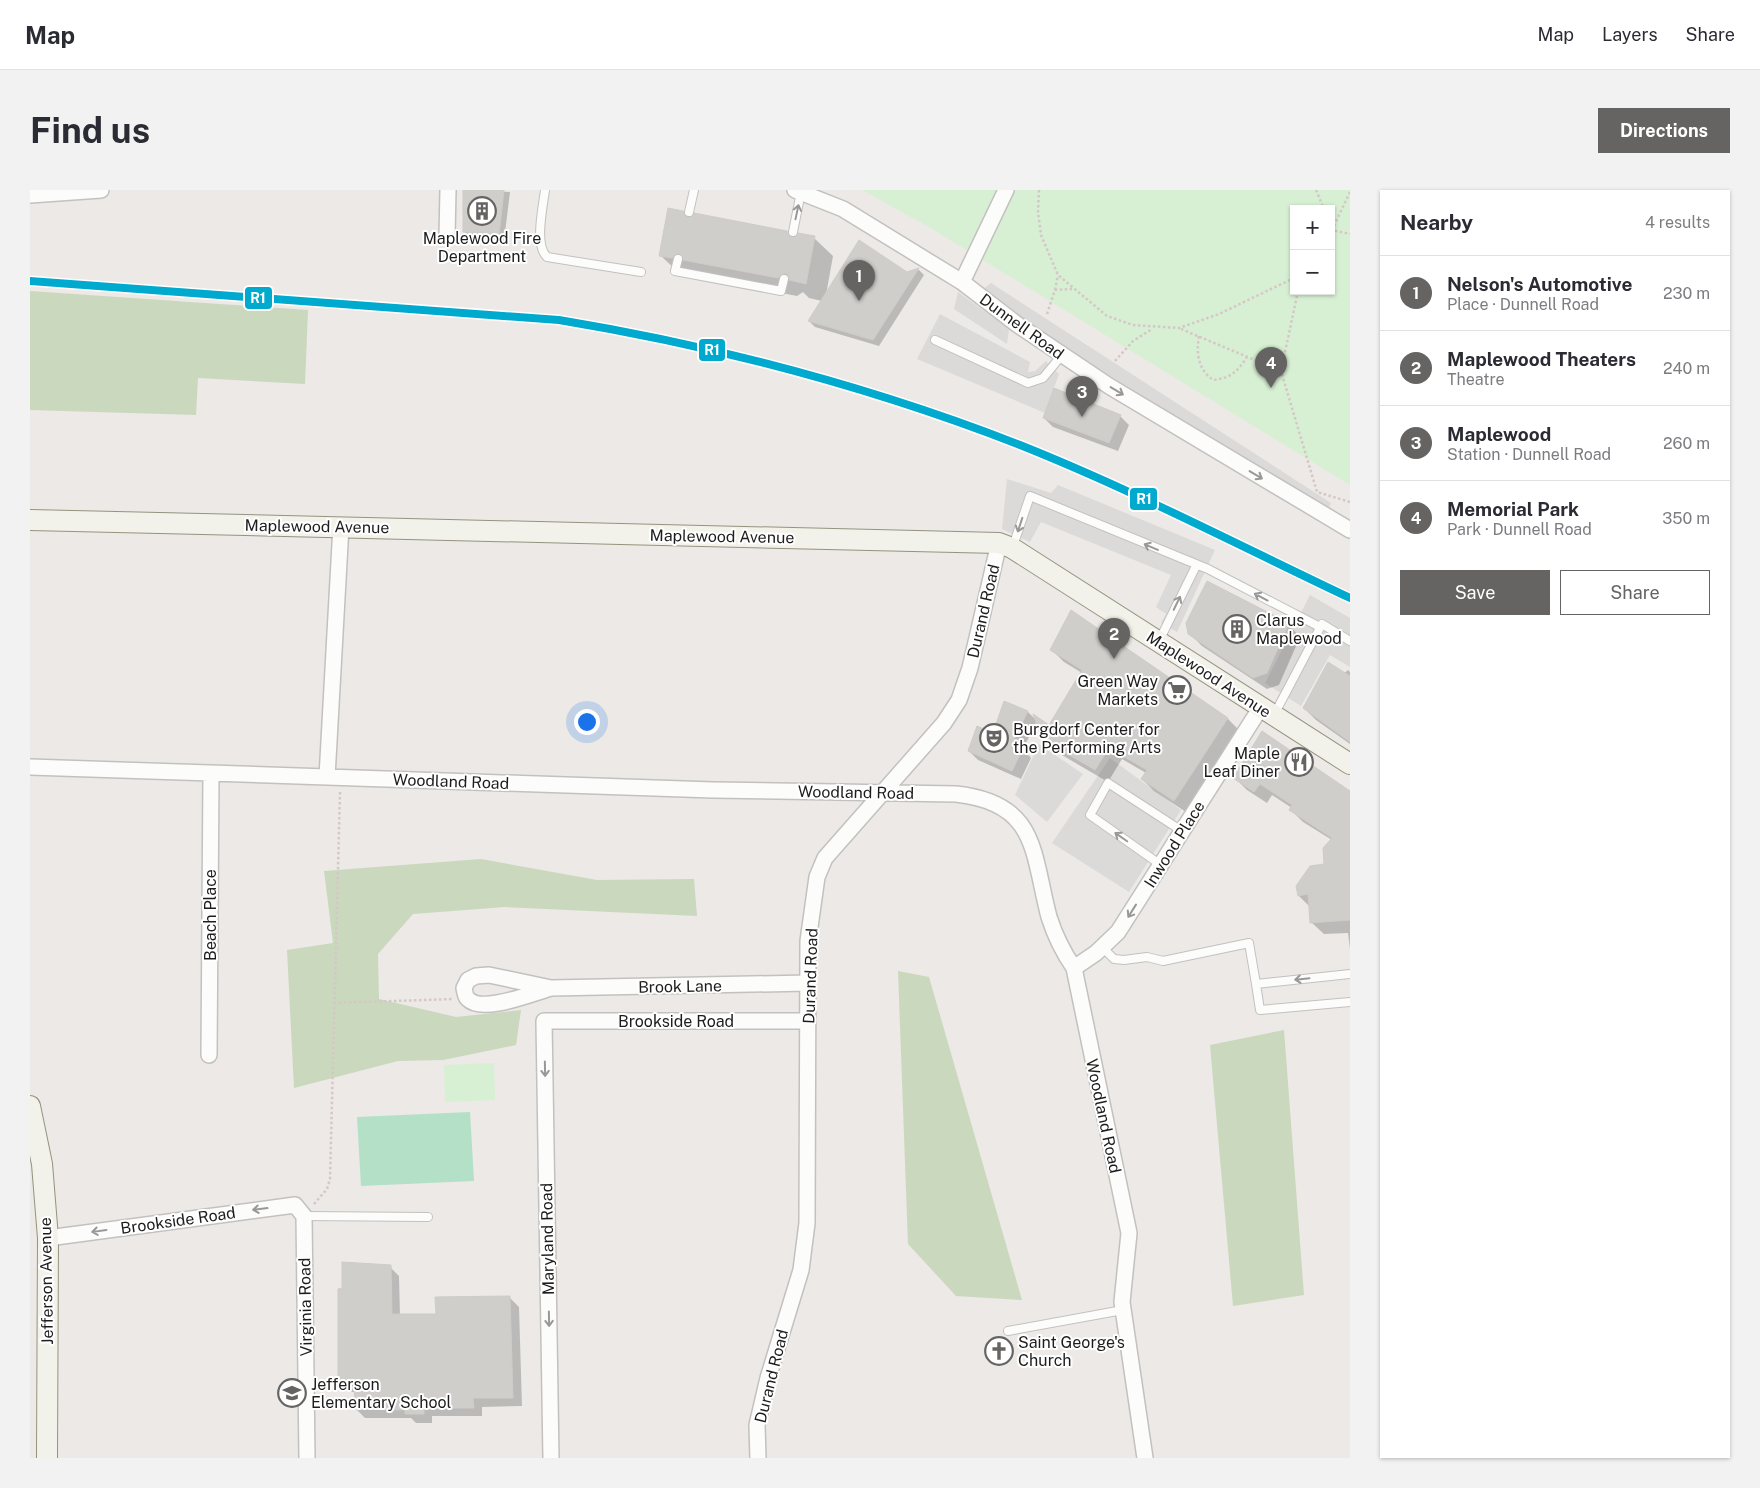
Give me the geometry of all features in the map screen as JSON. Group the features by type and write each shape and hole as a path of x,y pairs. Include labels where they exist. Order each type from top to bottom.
{"street":[{"path":"30,195 100,190"},
{"path":"447,236 448,190"},
{"path":"962,282 1006,190"},
{"name":"Dunnell Road","path":"798,191 843,209 962,282 1018,325 1109,386 1350,530"},
{"name":"Maplewood Avenue","path":"30,520 341,526 1006,546 1159,641 1350,764"},
{"path":"327,777 341,526"},
{"name":"Durand Road","path":"758,1458 757,1425 768,1378 802,1270 807,1223 808,941 817,877 825,858 944,723 959,700 1006,546"},
{"name":"Inwood Place","path":"1074,968 1118,932 1182,831 1268,711"},
{"name":"Woodland Road","path":"30,767 713,790 975,796 1001,805 1022,826 1034,850 1054,933 1074,968 1129,1233 1123,1310 1145,1458"},
{"name":"Beach Place","path":"209,1055 211,774"},
{"name":"Brook Lane","path":"551,988 494,1005 475,1004 467,998 464,988 468,980 476,976 498,976 551,988 808,983"},
{"name":"Brookside Road","path":"544,1021 808,1021"},
{"name":"Maryland Road","path":"544,1021 551,1458"},
{"name":"Jefferson Avenue","path":"30,1106 42,1164 48,1238 47,1458"},
{"name":"Brookside Road","path":"48,1238 295,1205 304,1216"},
{"name":"Virginia Road","path":"304,1216 307,1458"}],"lane":[{"path":"545,190 540,243 542,252 547,257 641,272"},
{"path":"689,212 694,190"},
{"path":"793,232 798,191"},
{"path":"678,259 675,271 781,291 784,279"},
{"path":"935,340 1028,383 1043,378 1062,355"},
{"path":"1006,546 1030,496 1196,566 1208,569 1320,627"},
{"path":"1159,641 1196,566"},
{"path":"1268,711 1322,624 1350,641"},
{"path":"1161,865 1090,815 1108,783 1182,831"},
{"path":"1102,947 1114,959 1124,960 1147,957 1163,961 1249,943 1260,1010 1350,1002"},
{"path":"1256,984 1350,974"},
{"path":"304,1216 428,1216"},
{"path":"1008,1331 1123,1310"}],"path":[{"path":"1039,190 1038,212 1041,235 1058,275 1072,289 1107,316 1153,328 1180,328 1219,314 1290,280"},
{"path":"1316,190 1322,205"},
{"path":"1335,223 1350,192"},
{"path":"1335,230 1350,234"},
{"path":"1047,314 1058,275"},
{"path":"1055,290 1072,289"},
{"path":"1297,295 1281,371 1317,492 1350,502"},
{"path":"1115,361 1133,341 1153,328"},
{"path":"1180,328 1281,371"},
{"path":"1199,336 1198,361 1204,373 1213,380 1227,378 1235,373 1247,357"},
{"path":"304,1216 327,1190 330,1179 340,789"},
{"path":"334,1004 467,998"}],"green space":[{"path":"862,190 1350,190 1350,485 929,227"},
{"path":"30,291 308,310 305,384 198,378 196,415 30,410"},
{"path":"481,859 597,880 694,879 697,916 505,907 413,914 378,954 379,999 456,1017 521,1010 516,1045 443,1060 398,1061 294,1088 287,950 333,943 324,871"},
{"path":"898,971 929,977 1022,1300 956,1296 908,1244"},
{"path":"1284,1030 1304,1295 1233,1306 1210,1045"},
{"path":"494,1063 495,1100 445,1102 444,1065"},
{"path":"470,1112 474,1181 361,1186 357,1117"}],"shaded area":[{"path":"991,283 1331,503 1326,514 979,292"},
{"path":"958,292 1009,329 1007,344 954,309"},
{"path":"940,314 1030,362 1028,372 1035,371 1046,361 1059,374 1045,413 917,359"},
{"path":"1007,479 1051,493 1058,485 1215,550 1177,632 1161,623 1166,614 1156,607 1171,575 1041,522 1030,542 1002,529"},
{"path":"1310,595 1350,618 1350,667 1330,655 1301,706 1265,683"},
{"path":"1039,744 1083,774 1047,822 1015,795"},
{"path":"1110,758 1181,810 1129,892 1052,843"}],"building":[{"name":"Maplewood Fire Department","path":"463,190 504,190 499,235 463,232"},
{"path":"668,208 683,211 688,218 694,213 787,231 792,238 798,233 815,236 806,284 789,280 788,275 785,273 778,278 683,260 679,253 672,258 659,256"},
{"path":"859,240 907,272 919,268 873,340 808,321"},
{"path":"1054,388 1121,415 1109,443 1043,418"},
{"name":"Clarus Maplewood","path":"1207,581 1289,623 1267,673 1253,678 1188,634 1186,623"},
{"path":"1071,610 1228,718 1174,801 1141,779 1147,770 1109,748 1095,770 1042,739 1033,714 1049,725 1082,670 1050,650"},
{"path":"1328,662 1350,676 1350,742 1303,708"},
{"name":"Burgdorf Center for the Performing Arts","path":"1004,701 1028,711 1013,742 1023,748 1012,771 968,751 977,726 993,733"},
{"path":"1262,731 1350,791 1350,920 1310,923 1308,894 1298,896 1296,886 1310,866 1324,864 1323,848 1332,838 1289,810 1292,805 1260,784 1254,792 1233,778"},
{"name":"Jefferson Elementary School","path":"342,1262 391,1265 392,1314 436,1314 435,1297 510,1296 513,1398 473,1398 474,1408 424,1408 424,1414 405,1414 405,1410 355,1409 354,1384 338,1383 338,1289 342,1288"}],"transit line":[{"name":"R1","path":"30,281 559,320 618,330 735,356 850,387 964,424 1020,445 1145,499 1350,598"}],"place":[{"name":"Maplewood Fire Department","path":"482,211"},
{"name":"Nelson's Automotive","path":"859,301"},
{"name":"Memorial Park","path":"1271,388"},
{"name":"Maplewood","path":"1082,417"},
{"name":"Clarus Maplewood","path":"1237,629"},
{"name":"Maplewood Theaters","path":"1114,659"},
{"name":"Green Way Markets","path":"1177,690"},
{"name":"Burgdorf Center for the Performing Arts","path":"994,738"},
{"name":"Maple Leaf Diner","path":"1299,762"},
{"name":"Saint George's Church","path":"999,1351"},
{"name":"Jefferson Elementary School","path":"292,1393"}]}
